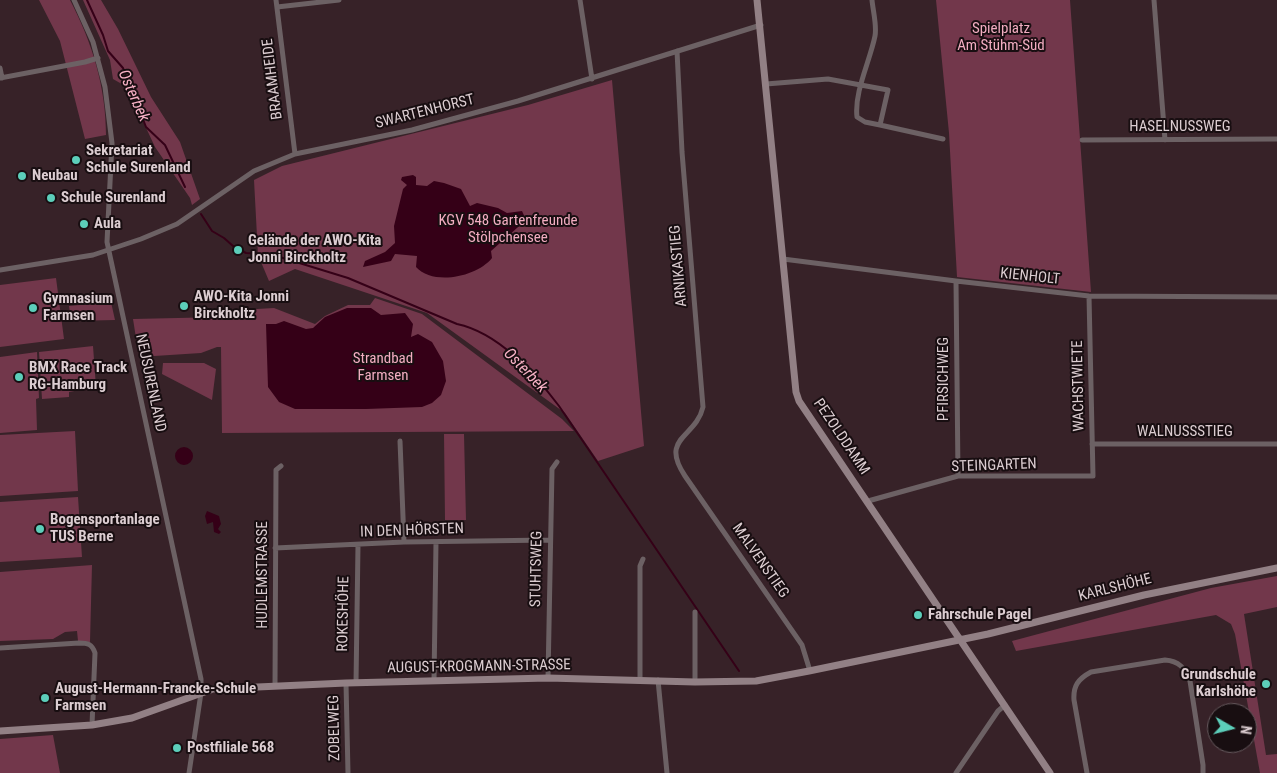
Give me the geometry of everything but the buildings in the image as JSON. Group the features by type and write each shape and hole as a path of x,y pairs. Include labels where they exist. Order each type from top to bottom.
{"main road":[{"name":"PEZOLDDAMM","path":"757,0 796,392 800,401 1050,773"},
{"name":"KARLSHÖHE","path":"960,639 1190,585 1277,568"},
{"name":"AUGUST-KROGMANN-STRASSE","path":"0,731 92,725 132,718 213,689 346,683 548,678 695,682 756,681 960,639"}],"street":[{"name":"NEUSURENLAND","path":"74,0 86,25 98,58 105,87 111,132 112,161 107,242 201,679 201,693 189,773"},
{"name":"BRAAMHEIDE","path":"276,0 295,154"},
{"path":"277,7 340,0"},
{"path":"580,0 592,78"},
{"path":"872,0 875,33 856,108 857,116 864,122 942,139"},
{"path":"1154,0 1165,140"},
{"name":"SWARTENHORST","path":"0,270 109,251 177,224 254,171 295,154 412,130 518,101 760,24"},
{"name":"ARNIKASTIEG","path":"677,51 682,152 703,407 696,424 680,437 676,447 676,458 680,469"},
{"path":"0,68 1,78 98,58"},
{"path":"766,84 828,79 888,90 880,125"},
{"name":"HASELNUSSWEG","path":"1082,140 1277,140"},
{"name":"KIENHOLT","path":"782,259 1090,296 1277,298"},
{"name":"PFIRSICHWEG","path":"956,281 958,476"},
{"name":"WACHSTWIETE","path":"1090,296 1093,476"},
{"path":"400,441 404,542"},
{"name":"WALNUSSSTIEG","path":"1092,444 1277,444"},
{"name":"STUHTSWEG","path":"548,678 552,470 557,462"},
{"name":"HUDLEMSTRASSE","path":"275,686 276,470 281,466"},
{"name":"MALVENSTIEG","path":"680,469 802,645 810,671"},
{"name":"STEINGARTEN","path":"868,501 958,476 1093,476"},
{"name":"IN DEN HÖRSTEN","path":"275,548 404,542 550,540"},
{"path":"434,681 436,542"},
{"name":"ROKESHÖHE","path":"356,683 358,545"},
{"path":"640,680 640,566 644,559"},
{"path":"695,612 695,682"},
{"path":"0,648 86,643 93,648 95,653 92,725"},
{"path":"1087,773 1074,701 1076,683 1091,672 1164,660 1181,665 1190,681 1203,773"},
{"path":"658,680 667,773 663,773"},
{"name":"ZOBELWEG","path":"346,683 348,773"},
{"path":"956,773 998,711 1005,705"}],"green space":[{"path":"39,0 70,0 78,16 91,49 100,82 106,135 85,139 60,41"},
{"path":"83,0 101,0 118,29 151,97 180,142 200,199 192,205 190,198 155,147 127,87 113,79 110,60"},
{"name":"Spielplatz Am Stühm-Süd","path":"936,0 1070,0 1091,292 957,277 949,133"},
{"name":"KGV 548 Gartenfreunde Stölpchensee","path":"612,80 644,446 598,461 565,413 427,313 295,269 269,281 258,255 254,180 282,166 528,105"},
{"name":"Gymnasium Farmsen","path":"56,278 64,339 0,347 0,285"},
{"name":"Strandbad Farmsen","path":"375,298 422,314 562,419 574,431 222,433 221,347 201,353 139,357 133,319 222,317 223,311 274,308 315,324 325,316 348,305 370,305"},
{"path":"111,302 115,320 71,321 69,306"},
{"path":"93,346 96,387 69,392 69,397 42,399 39,352"},
{"name":"BMX Race Track RG-Hamburg","path":"37,352 39,398 36,399 37,430 0,433 0,357"},
{"path":"163,363 204,363 216,369 212,400 162,374"},
{"path":"75,431 78,491 0,496 0,435"},
{"path":"444,434 464,434 466,520 445,520"},
{"name":"Bogensportanlage TUS Berne","path":"78,497 82,557 0,562 0,502"},
{"path":"92,565 90,642 78,641 77,631 65,632 53,639 0,641 0,572"},
{"path":"1277,576 1277,607 1244,614 1266,755 1277,754 1277,773 1260,773 1256,753 1257,703 1247,703 1235,634 1231,624 1216,615 1016,651 1012,641 1211,588"},
{"path":"53,735 60,773 0,773 0,739"}],"shaded area":[{"path":"413,175 416,177 416,185 427,186 434,181 444,183 461,189 470,206 477,203 498,208 507,213 522,211 526,220 491,251 492,258 485,265 466,274 444,278 433,276 424,273 416,267 417,256 395,254 391,261 363,267 365,261 385,252 395,243 394,226 403,189 407,185 401,180 402,177"},
{"path":"347,308 371,308 381,315 405,313 413,324 411,337 418,334 432,342 443,361 446,381 441,395 432,403 422,407 295,409 279,402 268,387 266,324 276,324 284,321 306,329 313,328 325,317"},
{"path":"184,447 190,450 193,456 190,462 184,465 178,462 175,456 178,450"},
{"path":"207,511 219,516 221,524 218,529 221,532 219,534 214,532 213,522 207,524 205,516"}],"waterway":[{"name":"Osterbek","path":"87,0 108,51 123,68 146,127 165,145 185,187"},
{"name":"Osterbek","path":"201,214 212,231 246,253 270,254 348,278 487,336 514,356 527,368 559,406 739,671"}],"place":[{"name":"Sekretariat Schule Surenland","path":"76,160"},
{"name":"Neubau","path":"22,176"},
{"name":"Schule Surenland","path":"51,198"},
{"name":"Aula","path":"84,224"},
{"name":"Gelände der AWO-Kita Jonni Birckholtz","path":"238,250"},
{"name":"AWO-Kita Jonni Birckholtz","path":"184,306"},
{"name":"Gymnasium Farmsen","path":"33,308"},
{"name":"BMX Race Track RG-Hamburg","path":"19,377"},
{"name":"Bogensportanlage TUS Berne","path":"40,529"},
{"name":"Fahrschule Pagel","path":"918,615"},
{"name":"Grundschule Karlshöhe","path":"1266,684"},
{"name":"August-Hermann-Francke-Schule Farmsen","path":"45,698"},
{"name":"Postfiliale 568","path":"177,748"}]}
